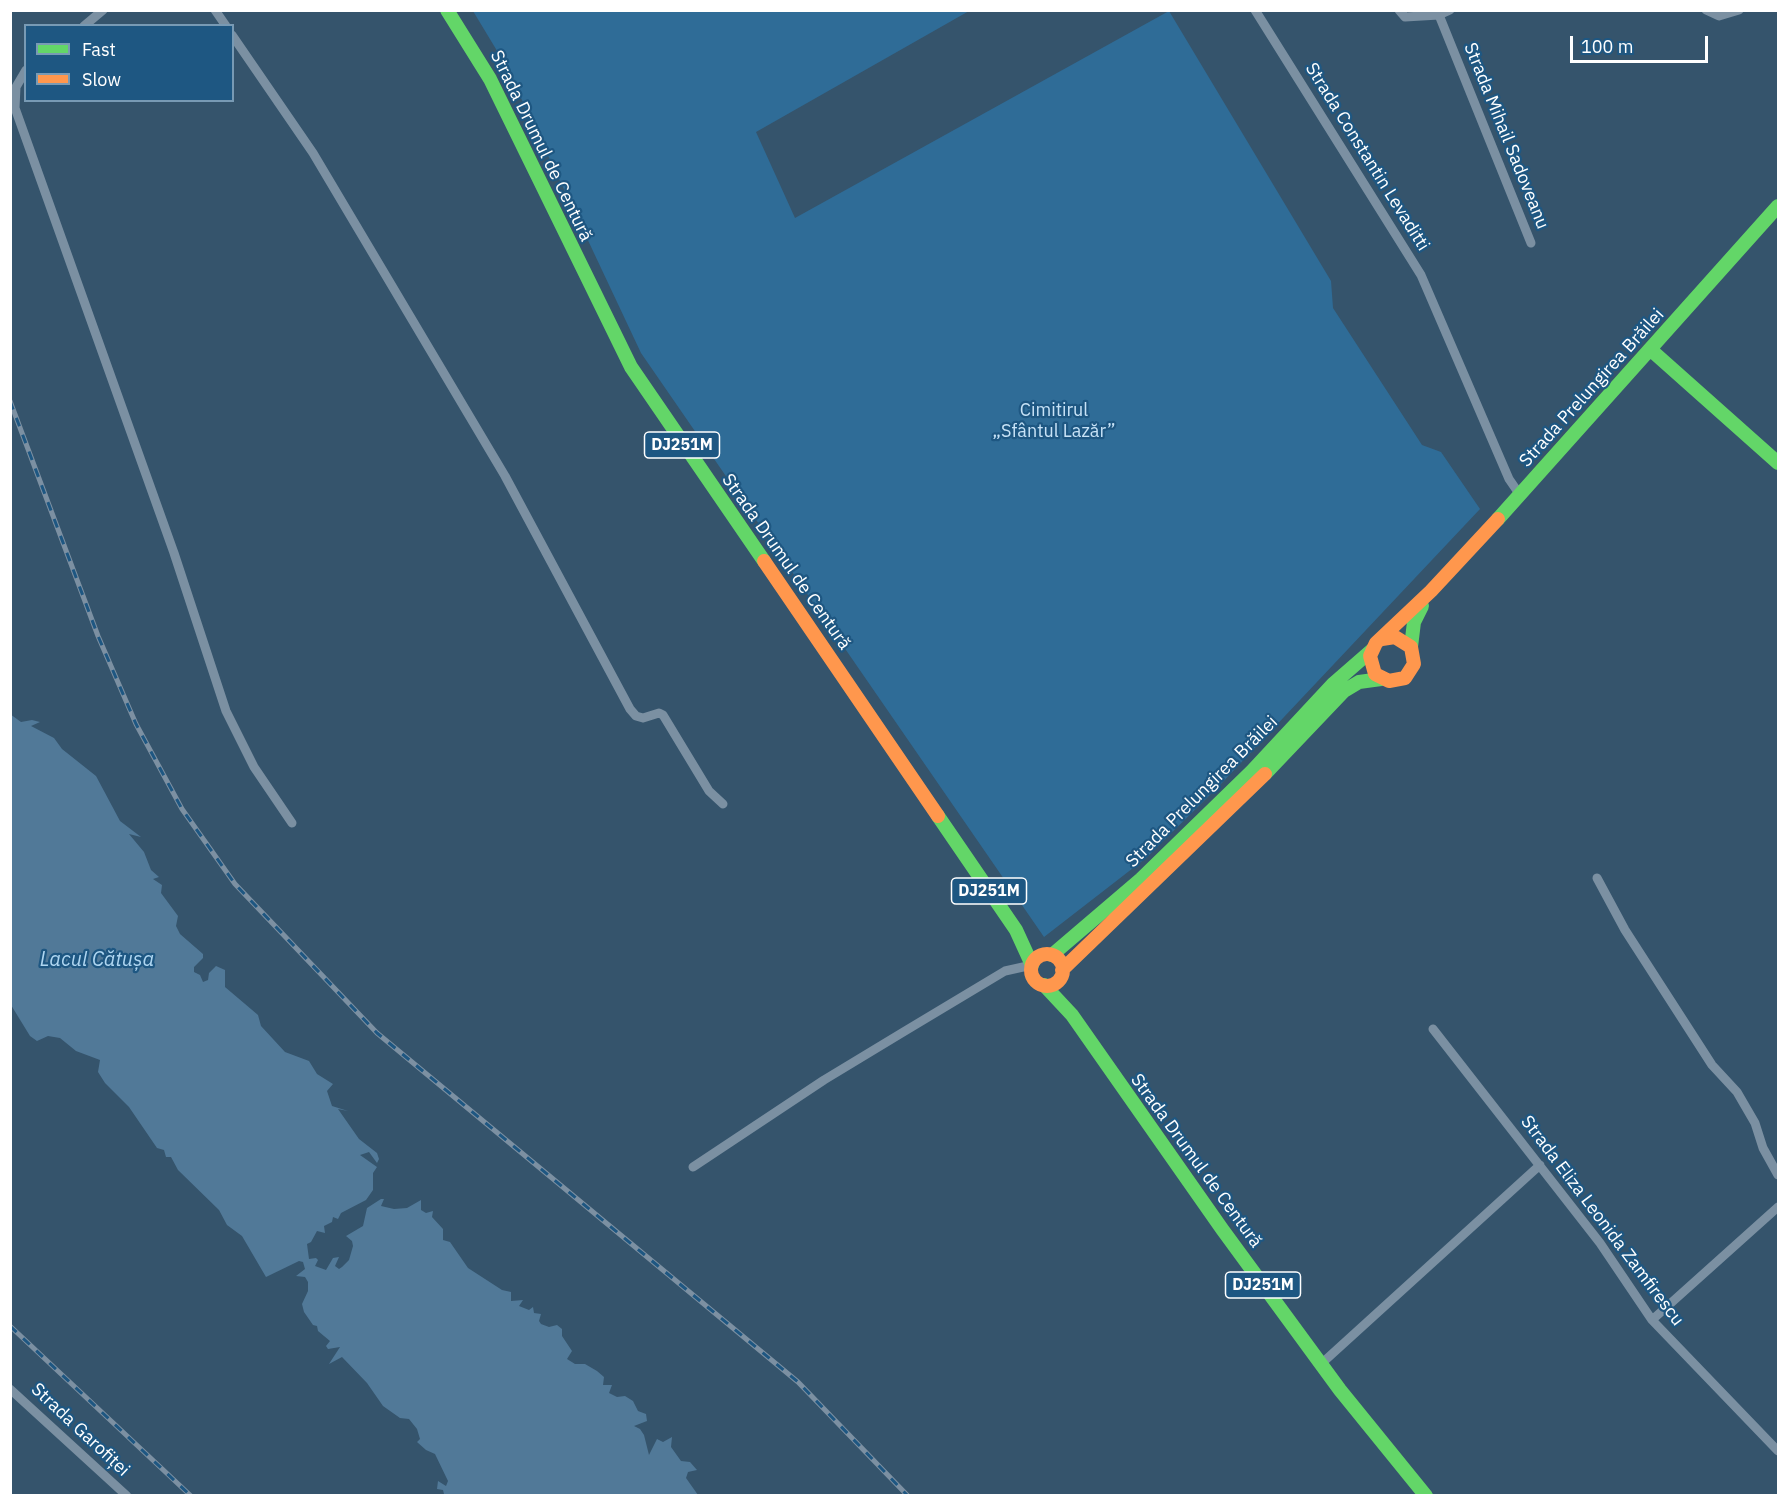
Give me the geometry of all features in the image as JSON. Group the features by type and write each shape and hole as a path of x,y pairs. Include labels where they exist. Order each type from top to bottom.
{"main road":[{"name":"Strada Drumul de Centură","path":"447,10 490,79 631,367 663,418 820,641 1016,930"},
{"name":"Strada Prelungirea Brăilei","path":"1382,639 1431,591 1520,495 1779,206"},
{"path":"1651,350 1779,464"},
{"name":"Strada Prelungirea Brăilei","path":"1411,646 1414,622 1431,591"},
{"path":"1395,637 1411,646 1415,658 1411,672 1397,681 1381,679 1370,663 1372,650 1382,639 1395,637"},
{"name":"Strada Prelungirea Brăilei","path":"1049,954 1141,879 1244,778 1333,684 1372,650"},
{"name":"Strada Prelungirea Brăilei","path":"1062,973 1230,810 1344,690 1359,682 1381,679"},
{"path":"1016,930 1060,961 1072,1015"},
{"path":"1016,930 1032,965 1035,980 1044,985 1072,1015"},
{"path":"1032,965 1038,957 1049,954"},
{"path":"1044,985 1055,983 1062,973"},
{"name":"Strada Drumul de Centură","path":"1072,1015 1107,1069 1321,1364 1426,1496"}],"street":[{"path":"86,24 103,10"},
{"path":"215,10 225,24"},
{"name":"Strada Constantin Levaditti","path":"1256,10 1421,275 1509,479 1520,495"},
{"path":"1399,10 1405,17 1439,15 1450,10"},
{"path":"1706,10 1719,16 1739,10"},
{"name":"Strada Mihail Sadoveanu","path":"1439,15 1531,243"},
{"path":"234,38 313,153 485,441 630,709 636,716 643,718 659,713 663,715 709,791 723,804"},
{"path":"24,73 16,87 15,108 170,542 226,711 254,767 292,823"},
{"path":"1597,878 1625,930 1712,1065 1737,1092 1755,1123 1763,1148 1779,1175"},
{"path":"693,1167 824,1080 894,1037 1005,971 1032,965"},
{"name":"Strada Eliza Leonida Zamfirescu","path":"1433,1029 1600,1243 1652,1320 1779,1451"},
{"path":"1321,1364 1540,1165"},
{"path":"1652,1320 1779,1207"},
{"name":"Strada Garofiței","path":"10,1389 127,1496"}],"green space":[{"name":"Cimitirul „Sfântul Lazăr”","path":"473,11 969,11 756,132 795,218 1169,11 1331,281 1333,308 1422,445 1441,452 1480,509 1219,786 1146,858 1044,937 641,353 505,64"}],"water":[{"name":"Lacul Cătușa","path":"10,714 21,722 32,720 40,722 31,726 54,738 62,749 96,776 120,821 141,837 129,834 144,852 151,870 159,877 153,879 162,885 161,893 178,916 176,926 180,934 203,954 203,958 194,967 194,972 200,975 203,982 208,980 209,973 216,966 225,970 225,987 258,1015 261,1026 285,1052 309,1061 317,1074 333,1084 327,1091 332,1106 348,1111 338,1109 359,1139 377,1153 379,1159 377,1163 369,1152 360,1155 377,1167 373,1173 373,1190 366,1200 341,1213 338,1219 333,1217 332,1222 324,1226 325,1233 317,1231 311,1242 307,1244 309,1259 318,1260 315,1266 326,1270 333,1258 339,1257 335,1266 339,1269 349,1260 353,1246 352,1241 346,1236 363,1226 367,1208 381,1199 384,1199 381,1206 394,1209 407,1208 421,1200 421,1210 426,1213 433,1211 432,1217 443,1229 443,1240 450,1242 468,1268 502,1290 511,1292 511,1301 523,1300 519,1306 529,1310 533,1307 534,1313 541,1314 539,1321 541,1324 549,1327 557,1325 562,1329 562,1336 572,1351 567,1359 575,1364 585,1364 597,1371 604,1377 603,1385 612,1385 609,1393 617,1397 625,1396 633,1401 638,1411 646,1414 647,1421 634,1426 644,1435 649,1455 657,1439 663,1442 672,1437 671,1447 681,1461 690,1462 697,1470 688,1472 686,1478 698,1495 454,1496 444,1494 443,1490 437,1489 438,1481 446,1486 448,1481 435,1454 417,1442 420,1439 417,1429 409,1419 400,1418 383,1406 367,1383 342,1357 329,1364 340,1347 328,1349 326,1346 330,1341 318,1331 317,1326 313,1325 304,1312 302,1304 308,1291 308,1282 305,1277 296,1276 305,1269 303,1262 299,1261 266,1277 242,1236 227,1225 219,1210 178,1170 171,1157 166,1157 164,1150 157,1148 129,1107 105,1083 98,1072 100,1060 76,1051 60,1038 48,1036 37,1041 30,1036 11,1005"}],"railway":[{"path":"10,401 98,636 136,724 182,809 235,884 377,1033 798,1382 908,1496"},
{"path":"10,1326 191,1496"}],"traffic: fast":[{"path":"447,10 490,79 631,367 764,561"},
{"path":"1498,519 1778,206"},
{"path":"1651,350 1778,463"},
{"path":"1411,647 1414,622 1422,606"},
{"path":"1052,955 1141,879 1252,771 1333,684 1372,650"},
{"path":"1265,774 1344,691 1359,682 1381,679"},
{"path":"938,816 1016,930 1032,965"},
{"path":"1044,985 1072,1015 1222,1229 1340,1390 1426,1496"}],"traffic: slow":[{"path":"1382,639 1395,637 1411,647 1414,664 1405,678 1389,681 1375,674 1370,656 1376,643 1431,591 1498,519"},
{"path":"764,561 938,816"},
{"path":"1062,970 1265,774"},
{"path":"1047,954 1058,959 1063,970 1058,981 1047,986 1036,981 1031,970 1036,959 1047,954"}]}
